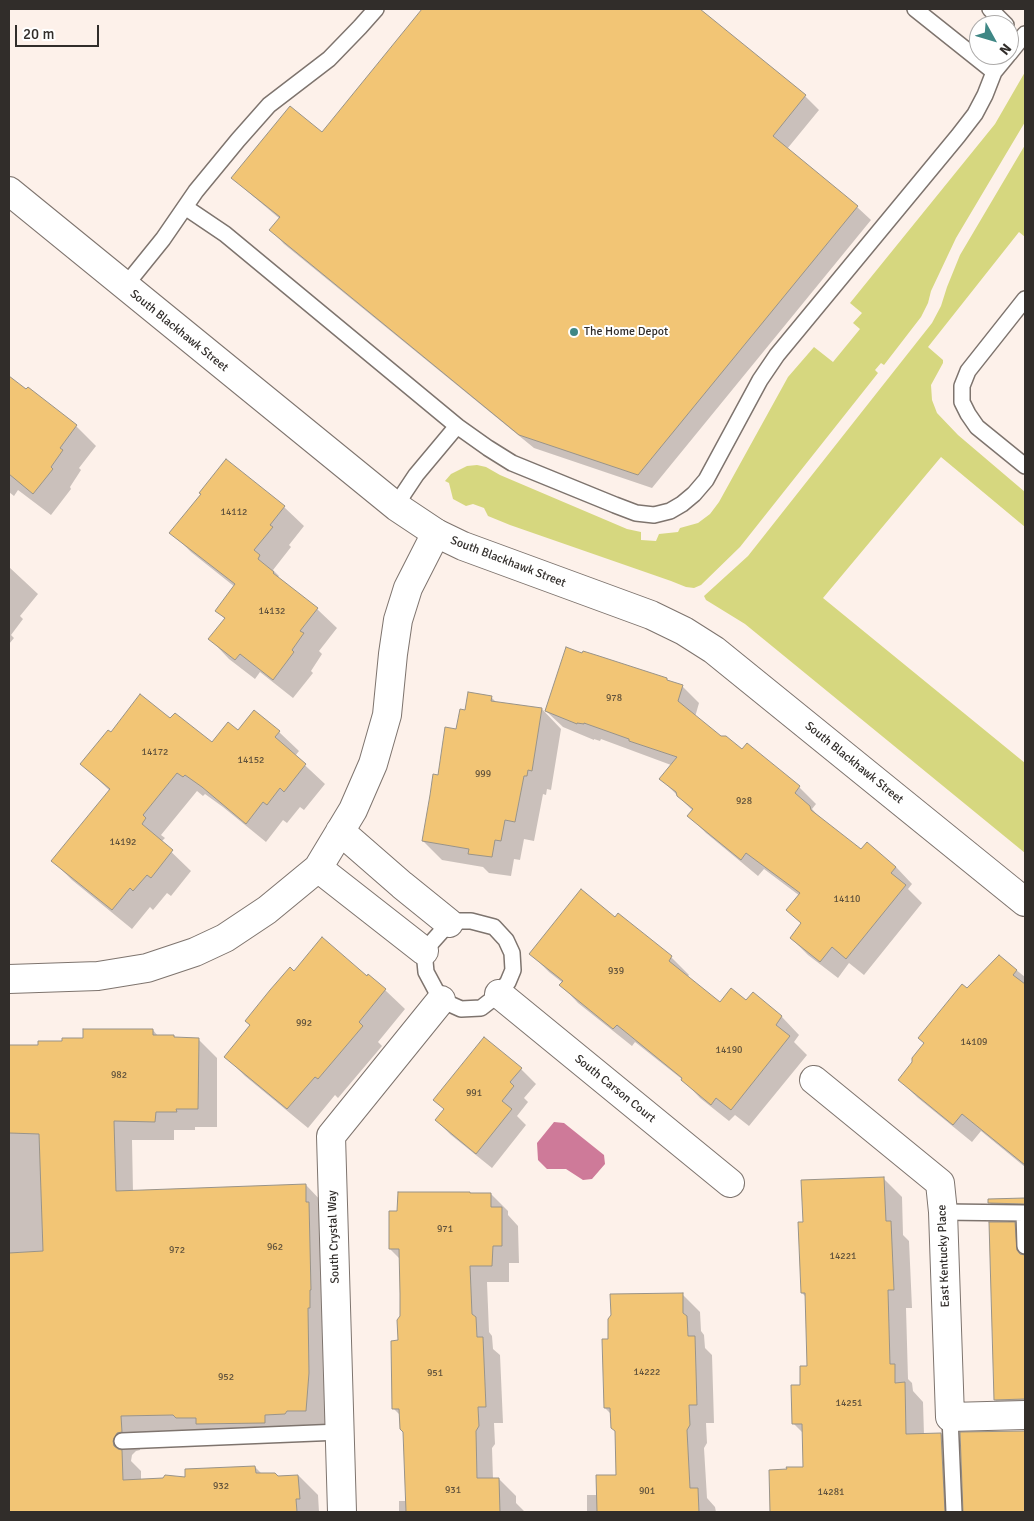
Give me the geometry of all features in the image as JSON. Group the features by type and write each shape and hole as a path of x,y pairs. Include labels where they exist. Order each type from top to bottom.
{"street":[{"name":"South Blackhawk Street","path":"9,191 397,507 436,533 463,546 651,615 684,631 714,650 1025,902"},
{"path":"9,979 98,976 147,968 195,952 224,938 267,910 318,868 353,810 373,764 387,715 398,620 408,588 436,533"},
{"path":"340,831 449,923"},
{"path":"318,868 424,951"},
{"name":"South Carson Court","path":"499,994 730,1184"},
{"name":"South Crystal Way","path":"342,1512 331,1136 441,1000"},
{"name":"East Kentucky Place","path":"814,1080 940,1183 943,1212 950,1417"},
{"path":"950,1417 1025,1415"}],"lane":[{"path":"125,286 163,239 196,191 238,140 270,105 329,59 376,9"},
{"path":"915,9 994,72"},
{"path":"185,207 225,234 457,426 488,448 512,463 615,505 636,513 654,515 682,504 706,480 760,380 777,355 958,136 978,108 994,72 1000,65"},
{"path":"1025,299 968,371 962,386 962,402 978,427 1025,466"},
{"path":"397,507 416,475 457,426"},
{"path":"471,921 494,927 506,940 512,953 512,970 508,982 499,994 481,1008 461,1009 441,1000 426,972 424,951 449,923 471,921"},
{"path":"943,1212 1024,1213 1025,1246"},
{"path":"950,1417 954,1512"},
{"path":"122,1441 340,1432"}],"shaded area":[{"path":"1025,72 1025,122 956,238 921,317 884,365 881,363 875,370 878,373 740,547 701,585 694,588 686,587 510,525 488,516 484,508 473,504 466,506 453,499 449,483 445,481 451,474 467,466 477,465 486,467 500,475 627,529 641,532 641,540 656,541 659,534 678,532 680,528 698,523 710,514 719,502 788,377 814,347 833,362 860,329 853,323 862,313 850,303 995,124"},
{"path":"1025,145 1025,237 1019,232 928,347 943,360 931,385 932,400 937,413 958,435 1025,492 1025,527 941,457 823,598 1025,763 1025,853 745,624 706,600 704,596 748,556 932,323 941,306 960,255"},
{"path":"554,1122 564,1123 604,1155 605,1164 592,1179 583,1180 566,1169 547,1169 538,1160 537,1143"}],"building":[{"name":"The Home Depot","path":"422,9 700,9 806,95 773,136 858,206 638,475 519,435 269,230 280,217 231,178 290,106 322,132"},
{"path":"9,376 26,389 28,387 77,425 60,448 63,450 51,467 53,469 33,494 9,474"},
{"path":"226,459 285,506 270,525 273,527 254,550 260,555 258,559 273,573 318,608 300,631 304,633 292,650 294,652 273,680 240,654 235,660 208,639 225,618 215,611 235,584 169,533 201,494 199,493"},
{"path":"566,647 667,678 667,680 683,685 678,701 721,736 726,736 742,749 747,743 800,786 795,793 810,806 811,810 861,849 867,842 896,867 891,873 906,885 846,959 832,947 820,962 790,938 801,923 786,910 800,893 746,853 741,860 687,816 693,809 659,779 677,757 584,723 577,724 545,711"},
{"path":"468,692 492,696 491,701 542,708 532,771 528,770 527,776 524,776 515,822 505,820 501,841 495,840 492,857 468,854 469,849 422,841 433,774 438,775 445,727 456,729 460,709 465,710"},
{"path":"140,694 170,718 175,713 212,742 228,722 238,730 254,710 280,731 275,737 306,764 284,792 280,788 267,805 263,802 246,824 202,787 185,775 183,777 177,773 143,815 146,818 142,824 173,850 151,878 147,875 133,891 130,888 112,910 51,861 110,789 80,764 108,730 111,732"},
{"path":"581,889 615,917 618,913 672,956 669,961 720,1002 731,988 746,1000 753,992 782,1016 776,1025 790,1036 731,1110 716,1098 711,1105 681,1080 682,1078 617,1025 613,1029 559,985 563,981 529,954"},
{"path":"322,937 367,976 368,974 386,989 359,1022 363,1026 318,1079 315,1077 287,1109 224,1057 250,1025 245,1021 270,990 290,967 294,971"},
{"path":"999,955 1017,970 1013,975 1025,984 1025,1165 962,1114 953,1125 898,1080 924,1043 918,1038 962,984 967,988"},
{"path":"83,1029 153,1029 153,1035 199,1038 198,1109 176,1109 177,1112 156,1112 155,1122 114,1121 116,1191 306,1184 306,1202 309,1202 311,1290 310,1308 308,1308 309,1373 306,1411 287,1411 285,1414 265,1415 265,1423 196,1424 196,1418 176,1418 173,1415 121,1416 122,1432 117,1433 113,1441 114,1446 122,1450 123,1480 163,1478 165,1475 185,1477 185,1469 255,1466 256,1473 275,1473 278,1476 298,1475 300,1499 296,1499 297,1512 9,1512 9,1253 43,1251 39,1134 9,1133 9,1045 38,1045 38,1041 62,1041 62,1038 83,1038"},
{"path":"484,1037 522,1068 510,1082 514,1086 502,1101 512,1109 476,1154 435,1120 444,1109 433,1100"},
{"path":"884,1177 886,1221 891,1221 894,1290 888,1290 890,1364 895,1364 895,1383 905,1382 906,1434 941,1433 945,1512 770,1512 769,1470 803,1467 802,1424 792,1424 791,1385 800,1385 800,1366 807,1366 805,1293 801,1293 798,1222 803,1222 801,1180"},
{"path":"398,1192 491,1193 491,1207 502,1207 502,1246 493,1246 492,1266 470,1266 472,1314 476,1317 477,1337 483,1337 486,1407 478,1407 479,1426 476,1431 477,1478 499,1478 500,1512 406,1512 403,1432 400,1429 399,1409 392,1409 391,1341 398,1340 397,1320 400,1316 400,1294 399,1249 389,1249 389,1211 397,1211"},
{"path":"1025,1198 1025,1204 988,1203 988,1199"},
{"path":"989,1222 1015,1222 1017,1250 1020,1254 1025,1255 1025,1399 994,1400"},
{"path":"683,1293 683,1313 687,1316 688,1336 695,1336 697,1405 689,1405 690,1425 687,1430 690,1488 698,1488 699,1512 597,1512 596,1475 616,1475 615,1431 611,1428 610,1408 604,1408 602,1339 608,1339 608,1319 611,1315 610,1294"},
{"path":"1025,1431 1025,1512 963,1512 960,1432"}],"place":[{"name":"The Home Depot","path":"574,332"}]}
